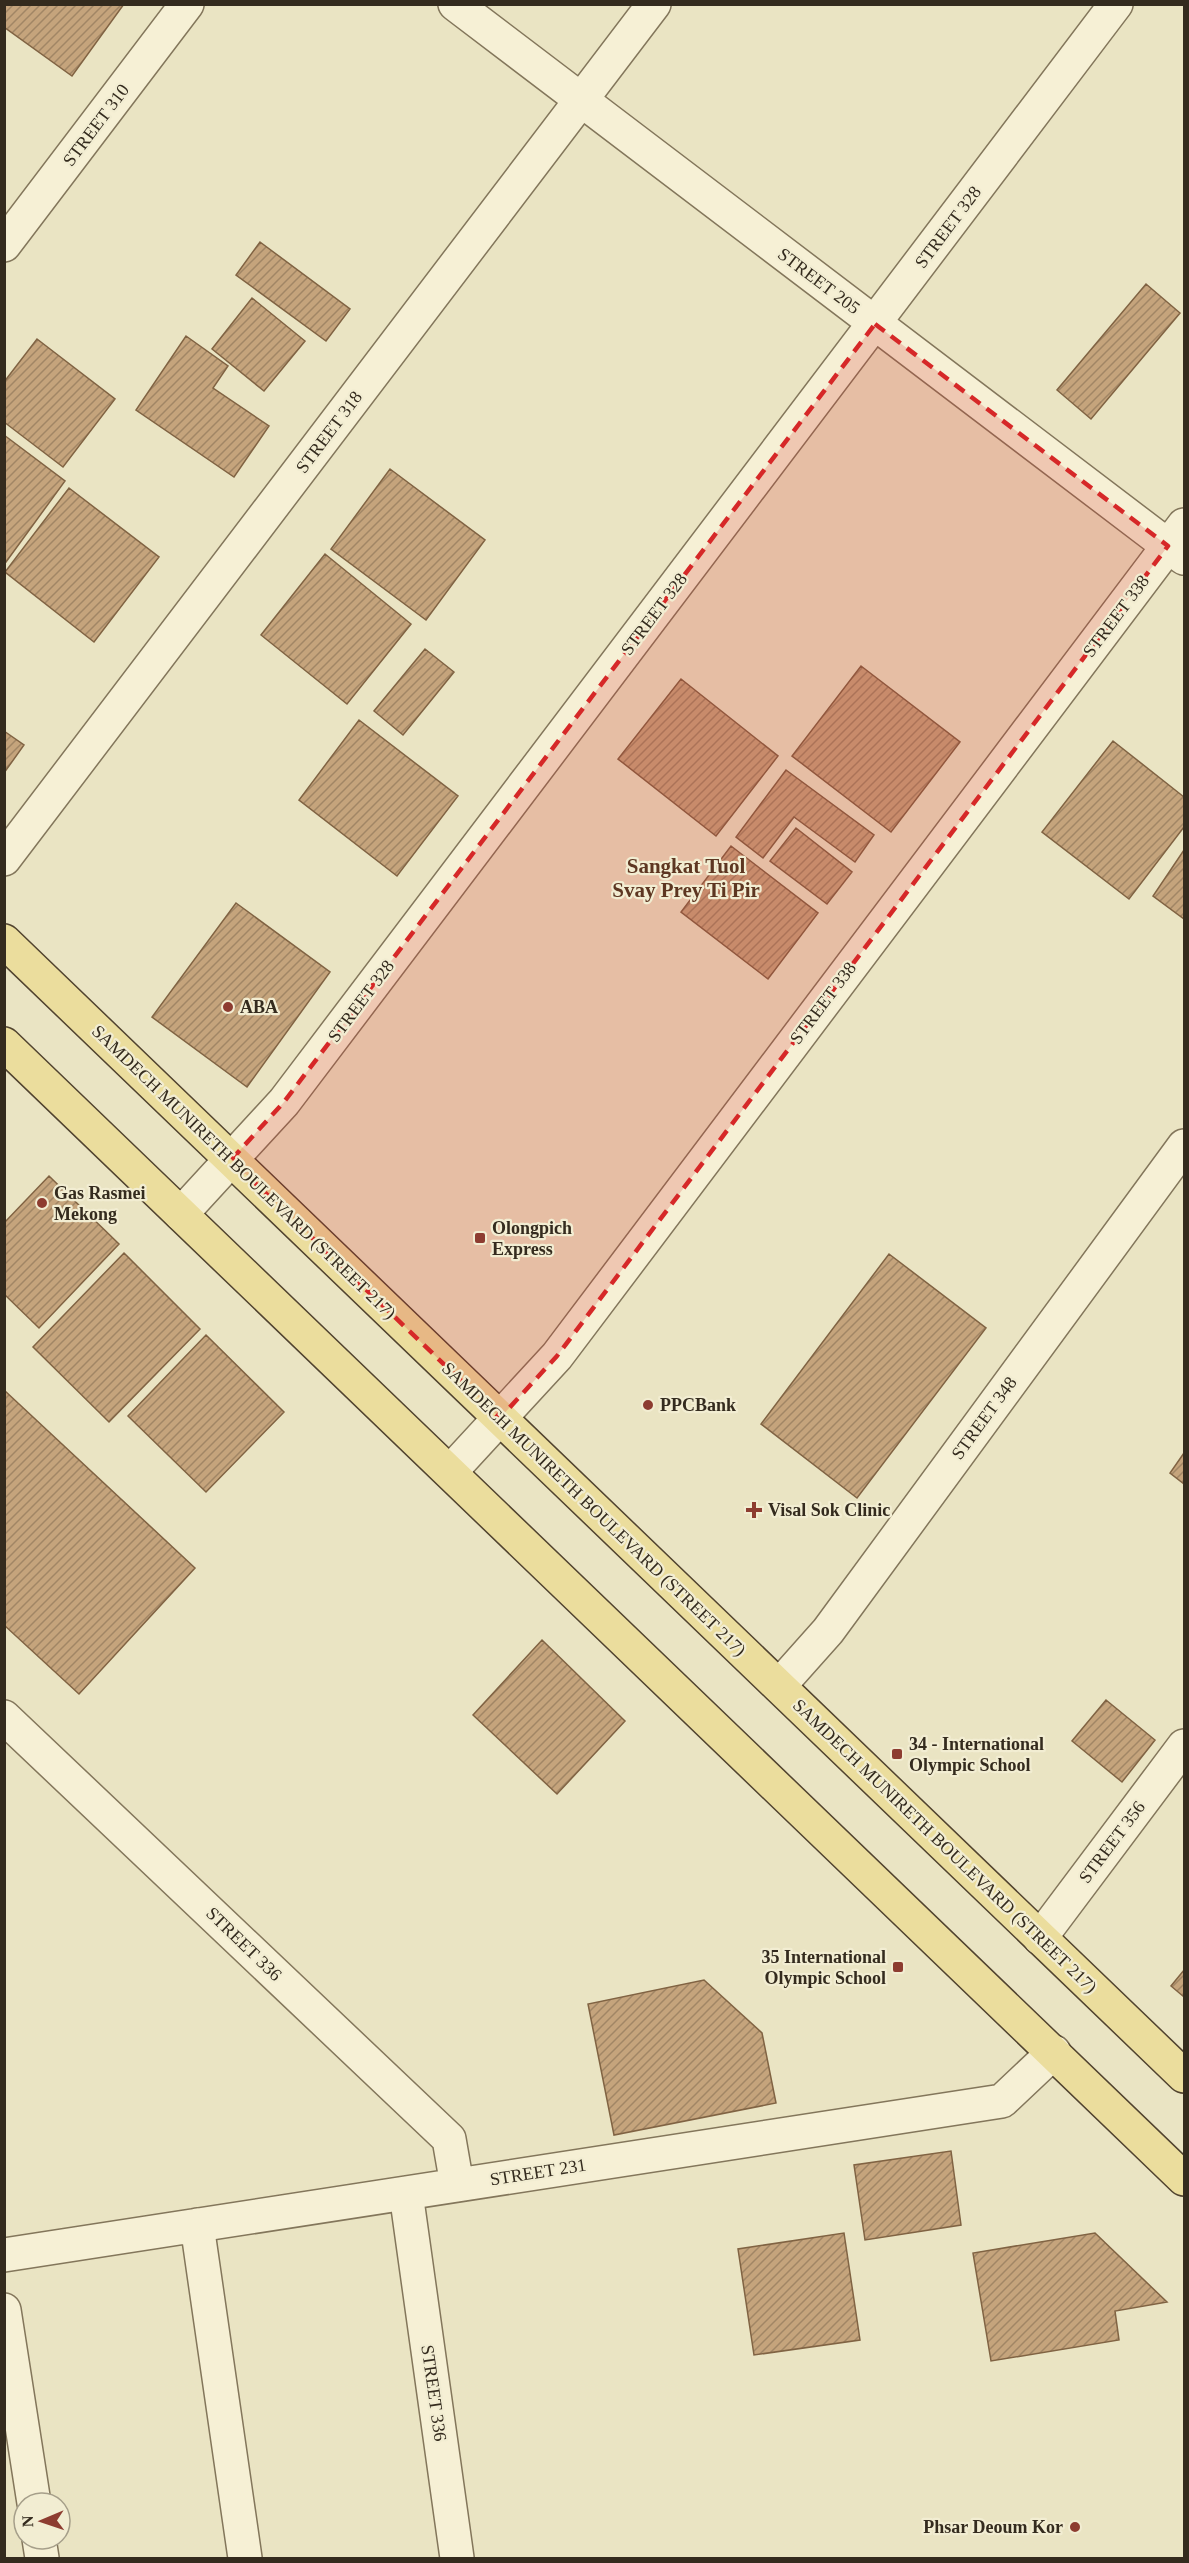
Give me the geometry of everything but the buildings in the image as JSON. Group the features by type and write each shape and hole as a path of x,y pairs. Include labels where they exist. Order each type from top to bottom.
{"main road":[{"name":"SAMDECH MUNIRETH BOULEVARD (STREET 217)","path":"4,941 1185,2076"},
{"path":"4,1044 1185,2179"}],"street":[{"name":"STREET 310","path":"4,245 187,4"},
{"name":"STREET 205","path":"454,4 875,324 1179,543"},
{"name":"STREET 318","path":"4,859 654,4"},
{"name":"STREET 328","path":"181,1214 284,1102 1116,4"},
{"name":"STREET 338","path":"450,1472 557,1356 1179,543"},
{"name":"STREET 348","path":"779,1686 828,1631 1185,1146"},
{"name":"STREET 336","path":"4,1717 449,2139 457,2185"},
{"name":"STREET 356","path":"1040,1938 1185,1746"},
{"name":"STREET 231","path":"4,2255 1002,2101 1054,2052"},
{"name":"STREET 336","path":"406,2193 457,2559"},
{"path":"197,2225 245,2559"},
{"path":"4,2310 32,2491"}],"highlighted area":[{"path":"875,324 1168,546 557,1356 500,1418 231,1160 284,1102"}],"place":[{"name":"ABA","path":"228,1007"},
{"name":"Gas Rasmei Mekong","path":"42,1203"},
{"name":"Olongpich Express","path":"480,1238"},
{"name":"PPCBank","path":"648,1405"},
{"name":"Visal Sok Clinic","path":"754,1510"},
{"name":"34 - International Olympic School","path":"897,1754"},
{"name":"35 International Olympic School","path":"898,1967"},
{"name":"Phsar Deoum Kor","path":"1075,2527"}],"district":[{"name":"Sangkat Tuol Svay Prey Ti Pir","path":"686,878"}]}
